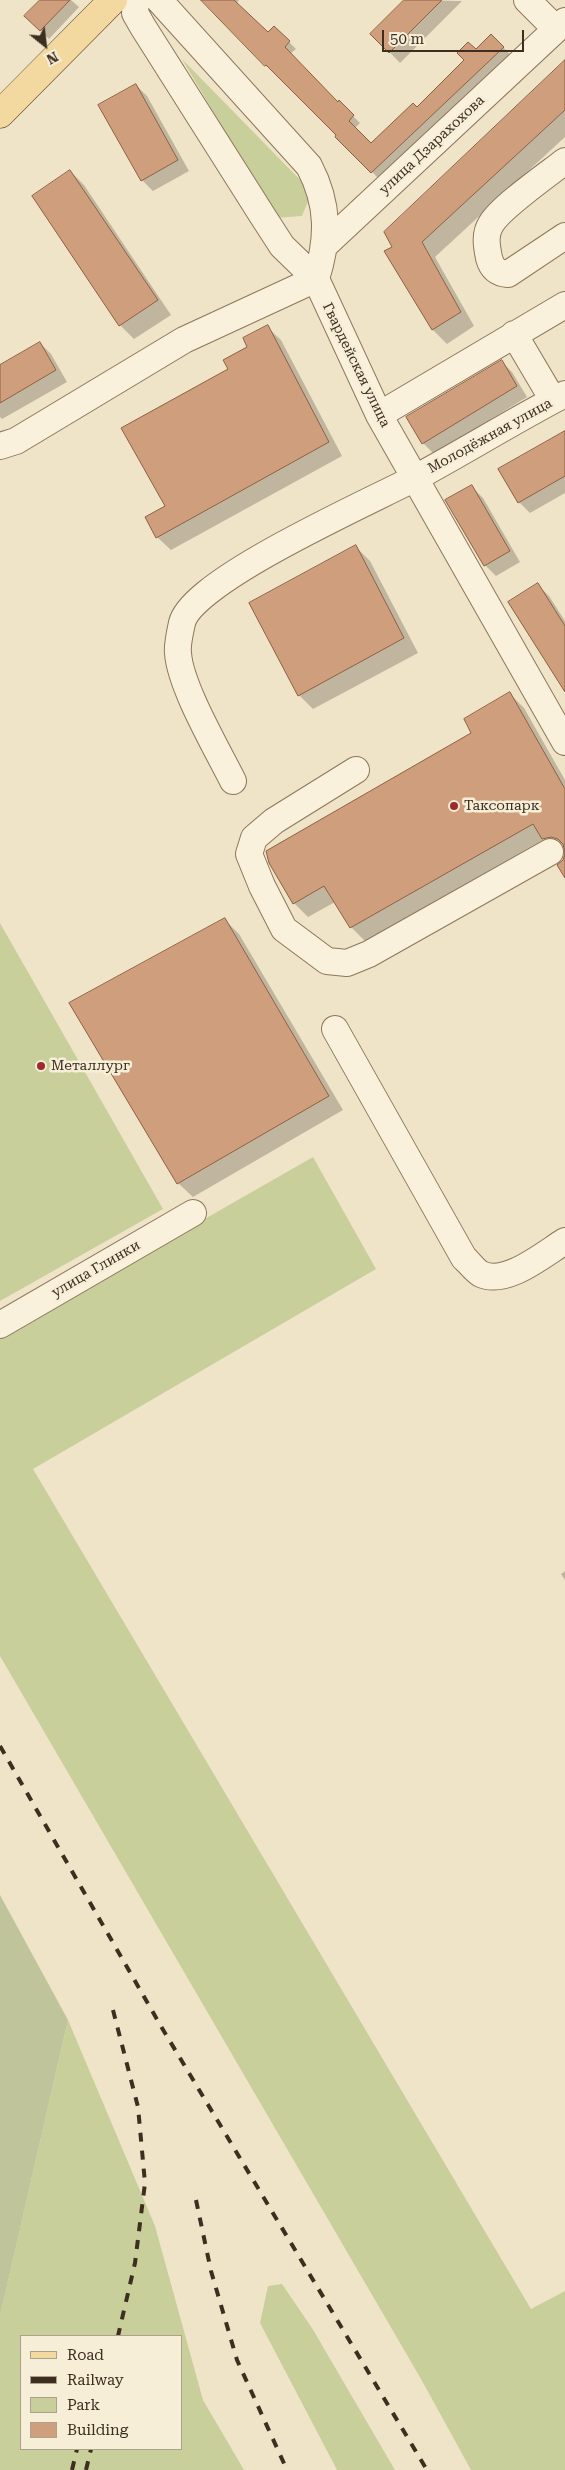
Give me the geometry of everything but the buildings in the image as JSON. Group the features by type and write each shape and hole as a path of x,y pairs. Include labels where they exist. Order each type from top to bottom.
{"main road":[{"path":"0,114 113,0"}],"street":[{"name":"Гвардейская улица","path":"136,0 135,13 143,28 267,223 282,246 316,279 379,415 565,742"},
{"path":"0,446 16,441 184,340 316,279 325,245 323,203 319,185 309,166 159,0"},
{"path":"527,0 561,25"},
{"name":"улица Дзарахохова","path":"325,245 561,25"},
{"path":"565,161 503,211 490,224 486,243 491,266 499,273 508,274 565,236"},
{"path":"379,415 565,305"},
{"path":"514,334 559,397"},
{"name":"Молодёжная улица","path":"233,781 188,688 178,653 182,621 202,597 236,572 414,478 559,397"},
{"path":"356,770 274,821 254,838 249,854 262,886 284,930 327,961 346,963 369,954 550,852"},
{"path":"335,1028 464,1258 480,1273 497,1277 520,1269 565,1241"},
{"name":"улица Глинки","path":"0,1325 192,1212"}],"green space":[{"path":"182,59 312,192 302,216 276,218"},
{"name":"Металлург","path":"0,923 163,1209 0,1301"},
{"path":"313,1157 376,1269 33,1469 531,2309 565,2291 565,2470 471,2470 421,2379 0,1656 0,1336"},
{"path":"0,1895 68,2020 0,2316"},
{"path":"68,2020 155,2226 203,2400 244,2470 0,2470 0,2316"},
{"path":"282,2284 312,2328 395,2470 337,2470 260,2323 268,2286"}],"railway":[{"path":"0,1746 162,2028 427,2470"},
{"path":"113,2010 138,2107 145,2183 135,2263 118,2335"},
{"path":"196,2200 211,2271 237,2360 287,2470"},
{"path":"72,2470 77,2450"},
{"path":"86,2470 91,2450"}],"place":[{"name":"Таксопарк","path":"454,806"},
{"name":"Металлург","path":"41,1066"}]}
